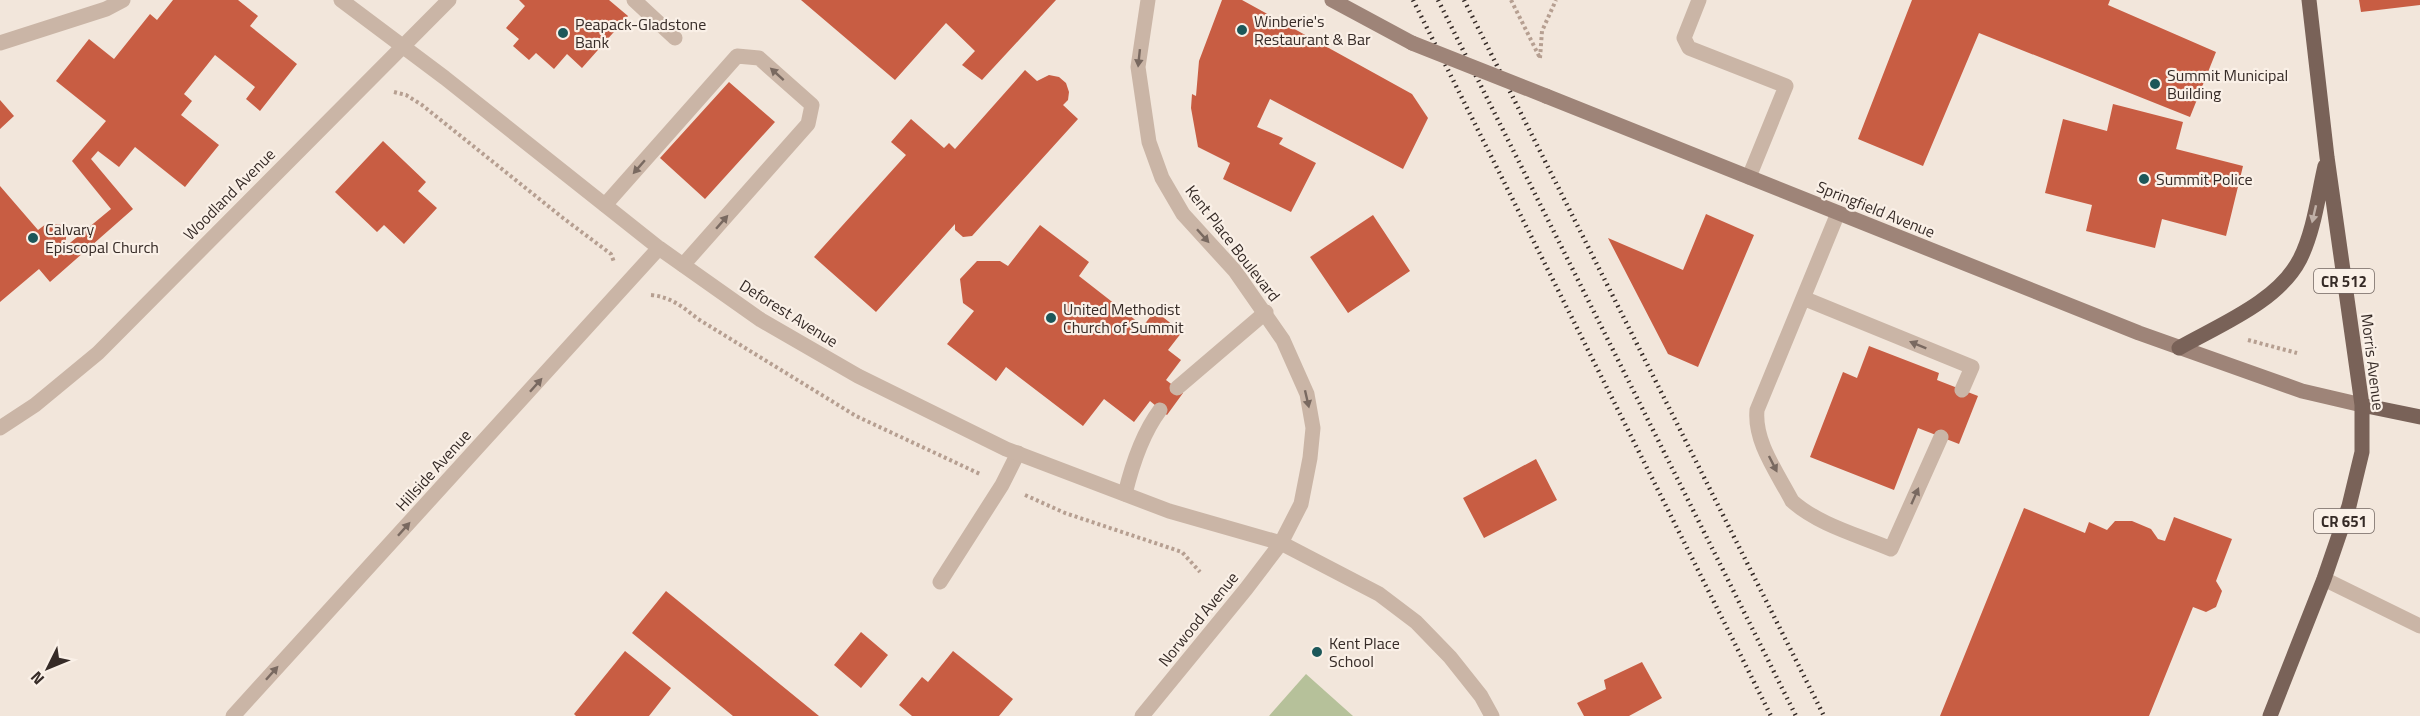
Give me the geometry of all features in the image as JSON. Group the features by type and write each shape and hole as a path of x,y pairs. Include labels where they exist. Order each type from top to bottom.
{"main road":[{"name":"Springfield Avenue","path":"1332,0 1412,43 2179,348 2302,391 2420,417"},
{"name":"Morris Avenue","path":"2270,716 2324,579 2349,506 2362,452 2362,405 2327,157 2309,0"},
{"path":"2179,348 2245,312 2284,280 2299,261 2308,237 2327,157"}],"street":[{"path":"0,43 106,9 123,0"},
{"name":"Deforest Avenue","path":"340,0 445,78 659,248 761,320 858,376 1018,453 1169,511 1281,543"},
{"name":"Woodland Avenue","path":"0,428 35,405 98,353 449,0"},
{"path":"634,0 675,38"},
{"name":"Kent Place Boulevard","path":"1148,0 1138,67 1149,142 1162,178 1183,214 1236,272 1266,312 1296,365 1307,394 1313,428 1310,458 1301,504 1281,543"},
{"path":"1699,0 1684,38 1689,48 1786,86 1749,177"},
{"path":"605,205 737,56 759,58 812,105 808,124 683,265"},
{"path":"1838,213 1757,410 1755,425 1760,438 1791,501 1815,518 1891,549 1941,437"},
{"name":"Hillside Avenue","path":"233,716 659,248"},
{"path":"1803,298 1972,367 1962,390"},
{"path":"1177,388 1266,312"},
{"path":"1125,494 1132,464 1151,422 1160,410"},
{"path":"940,582 1002,485 1018,453"},
{"path":"1281,543 1379,594 1416,622 1456,665 1481,696 1492,716"},
{"name":"Norwood Avenue","path":"1142,716 1281,543"},
{"path":"2324,579 2420,626"}],"path":[{"path":"1511,0 1540,58 1542,31 1556,0"},
{"path":"390,93 401,92 422,105 562,219 611,254 615,266"},
{"path":"2241,339 2297,353"}],"green space":[{"path":"1306,674 1353,716 1269,716"}],"building":[{"path":"173,0 238,0 258,16 250,26 297,64 260,111 246,99 255,87 215,55 184,94 192,101 181,115 219,145 185,187 135,147 119,167 98,151 91,159 133,209 50,282 39,269 0,302 0,186 38,230 46,224 64,225 67,228 65,247 111,209 72,161 106,121 56,81 89,39 114,59 150,14 157,20"},
{"name":"Peapack-Gladstone Bank","path":"519,0 609,0 628,16 582,68 567,54 554,69 536,53 529,60 513,46 519,39 506,28 525,6"},
{"path":"801,0 1056,0 982,80 962,65 975,51 946,23 895,80"},
{"path":"1222,0 1242,0 1412,94 1428,118 1403,169 1270,99 1257,127 1283,138 1279,144 1316,163 1291,212 1223,179 1230,163 1198,147 1191,108 1192,94 1196,96 1199,61"},
{"name":"Summit Municipal Building","path":"1912,0 2110,0 2108,5 2216,52 2190,117 1979,33 1923,166 1858,139"},
{"path":"2359,0 2420,0 2420,5 2361,12"},
{"path":"1025,70 1037,81 1049,75 1059,77 1066,83 1069,92 1068,100 1063,105 1078,119 972,236 963,237 955,230 955,224 876,312 814,257 906,155 891,142 911,119 944,148 949,143 955,149"},
{"path":"729,82 775,122 705,199 660,158"},
{"path":"0,100 14,116 0,129"},
{"name":"Summit Police","path":"2113,104 2183,122 2176,149 2243,166 2226,236 2162,219 2155,248 2086,231 2092,205 2045,193 2063,119 2107,131"},
{"path":"383,141 426,182 418,191 437,208 404,244 384,225 377,232 335,192"},
{"path":"1706,214 1754,235 1698,367 1668,354 1608,238 1683,270"},
{"path":"1373,215 1410,271 1348,313 1310,257"},
{"name":"United Methodist Church of Summit","path":"1040,225 1089,262 1079,276 1143,326 1155,311 1182,332 1168,350 1181,360 1166,380 1183,393 1167,415 1150,401 1134,422 1104,399 1083,426 1006,367 996,381 947,344 974,311 963,303 960,279 977,261 1000,261 1008,266"},
{"path":"1869,346 1939,373 1937,380 1978,396 1959,444 1918,428 1894,490 1810,457 1843,372 1857,378"},
{"path":"1536,459 1557,500 1484,538 1463,498"},
{"path":"2024,508 2085,533 2089,522 2107,530 2115,521 2132,521 2151,529 2158,539 2165,541 2174,517 2232,539 2216,581 2222,591 2216,607 2206,612 2193,607 2149,716 1940,716"},
{"path":"666,591 819,716 733,716 632,633"},
{"path":"861,632 888,655 861,688 834,665"},
{"path":"625,651 671,688 649,716 576,716 574,714"},
{"path":"953,651 1013,699 999,716 912,716 899,705 922,677 928,682"},
{"path":"1642,662 1662,698 1629,716 1584,716 1577,703 1606,689 1604,680"}],"railway":[{"path":"1413,0 1771,716"},
{"path":"1438,0 1796,716"},
{"path":"1464,0 1824,716"}],"place":[{"name":"Winberie's Restaurant & Bar","path":"1242,30"},
{"name":"Peapack-Gladstone Bank","path":"563,33"},
{"name":"Summit Municipal Building","path":"2155,84"},
{"name":"Summit Police","path":"2144,179"},
{"name":"Calvary Episcopal Church","path":"33,238"},
{"name":"United Methodist Church of Summit","path":"1051,318"},
{"name":"Kent Place School","path":"1317,652"}]}
